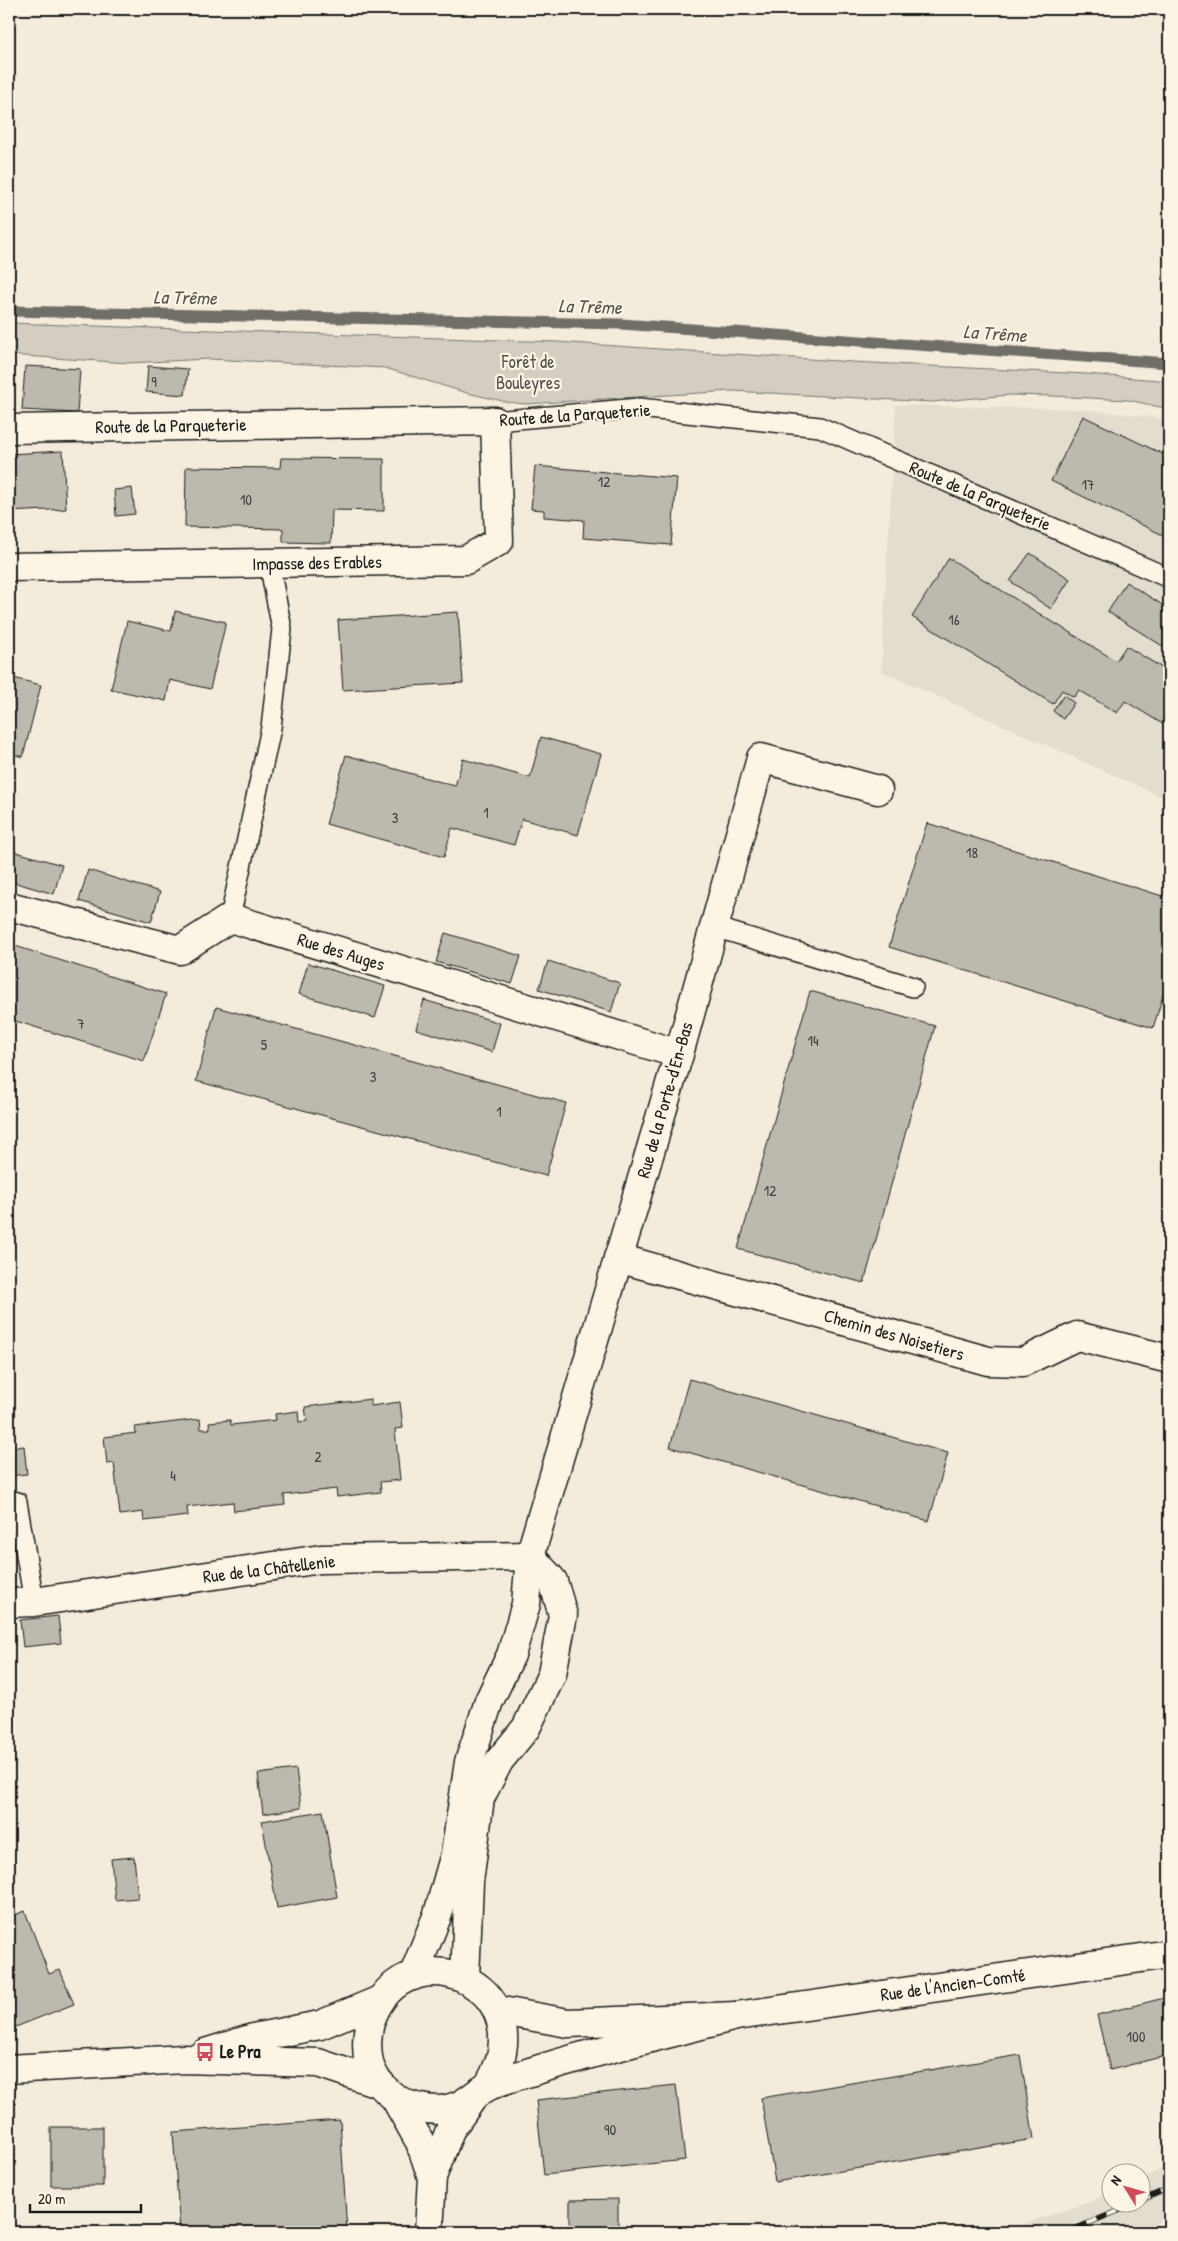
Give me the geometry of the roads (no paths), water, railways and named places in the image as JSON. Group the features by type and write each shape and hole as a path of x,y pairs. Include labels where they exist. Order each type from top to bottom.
{"street":[{"name":"Route de la Parqueterie","path":"9,429 495,421"},
{"name":"Impasse des Erables","path":"9,567 466,560 499,540 495,421"},
{"name":"Rue de la Porte-d'En-Bas","path":"413,1976 438,1914 456,1854 469,1762 489,1701 512,1655 524,1613 530,1556 679,1054 761,758 878,790"},
{"path":"9,906 180,950 230,918"},
{"name":"Rue des Auges","path":"230,918 679,1054"},
{"name":"Chemin des Noisetiers","path":"618,1258 988,1361 1023,1362 1077,1336 1169,1359"},
{"path":"465,1979 469,1882 480,1798 499,1761 526,1728 552,1674 563,1615 553,1581 530,1556"},
{"name":"Rue de la Châtellenie","path":"22,1602 320,1559 530,1556"},
{"name":"Rue de l'Ancien-Comté","path":"497,2010 568,2023 736,2016 1169,1954"},
{"path":"429,2232 432,2177 450,2130 498,2069 504,2050 503,2029 497,2010 484,1992 465,1979 448,1973 430,1972 413,1976 394,1985 380,2000 369,2020 366,2043 370,2065 420,2142 432,2177"},
{"path":"184,2059 253,2038 320,2025 380,2000"},
{"name":"Rue de l'Ancien-Comté","path":"480,2093 572,2059 736,2016"},
{"path":"9,2070 184,2059 318,2063 388,2091 413,2107 432,2110 453,2108 480,2093"}],"lane":[{"name":"Route de la Parqueterie","path":"495,421 639,408 820,427 1169,578"},
{"path":"230,918 271,728 282,629 269,563"},
{"path":"714,927 913,987"},
{"path":"9,1500 17,1502 22,1602"}],"waterway":[{"name":"La Trême","path":"9,311 621,324 1169,363"}],"railway":[{"path":"1150,2197 1169,2188"},
{"path":"1067,2232 1111,2214"}],"place":[{"name":"Le Pra","path":"205,2052"}],"park label":[{"name":"Forêt de Bouleyres","path":"528,372"}]}
